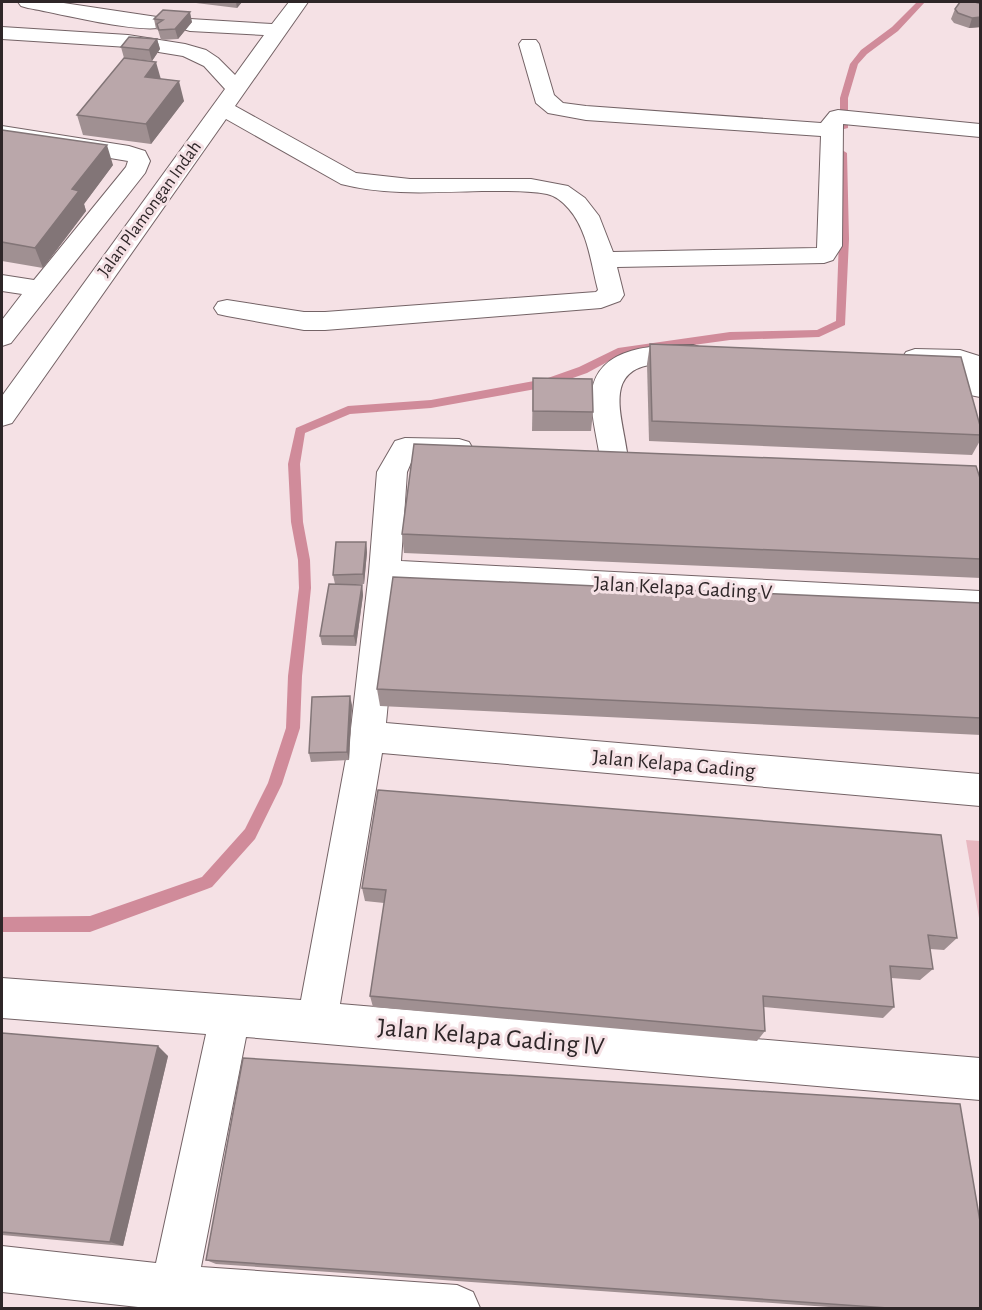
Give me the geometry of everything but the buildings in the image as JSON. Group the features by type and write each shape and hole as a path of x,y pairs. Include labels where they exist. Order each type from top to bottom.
{"street":[{"path":"28,2 162,23"},
{"name":"Jalan Plamongan Indah","path":"2,416 298,2"},
{"path":"128,41 138,21"},
{"path":"190,25 276,30"},
{"path":"199,54 213,34 230,28"},
{"path":"2,33 128,41 185,50 199,54 211,62 237,89"},
{"path":"529,44 544,98 556,108 586,113 834,124 864,119 981,130"},
{"path":"222,108 349,179 372,185 498,184 544,187 560,191 571,197 583,209 595,234 612,290 610,295 601,300 334,321 304,321 227,308"},
{"path":"602,260 824,255 830,246 834,124"},
{"path":"2,133 129,153 136,156 139,161 137,168 2,337"},
{"path":"2,283 38,290"},
{"path":"614,452 606,392 612,376 624,362 630,359 667,354 713,355"},
{"path":"886,357 960,359 969,362 977,378"},
{"path":"317,1022 367,737 385,572 392,472 405,448 482,450"},
{"name":"Jalan Kelapa Gading V","path":"385,572 981,604"},
{"name":"Jalan Kelapa Gading","path":"367,737 981,790"},
{"name":"Jalan Kelapa Gading IV","path":"2,998 317,1022 981,1079"},
{"path":"172,1298 230,1016"},
{"path":"2,1269 172,1298 457,1308"}],"shaded area":[{"path":"966,840 980,841 980,924"}],"waterway":[{"path":"843,128 844,98 854,64 864,52 895,29 921,2"},
{"path":"2,925 90,924 207,882 250,834 275,784 293,728 295,676 305,588 304,560 297,522 294,464 300,431 348,410 431,404 547,383 583,370 618,352 730,336 819,333 841,323 844,239 842,153"}]}
